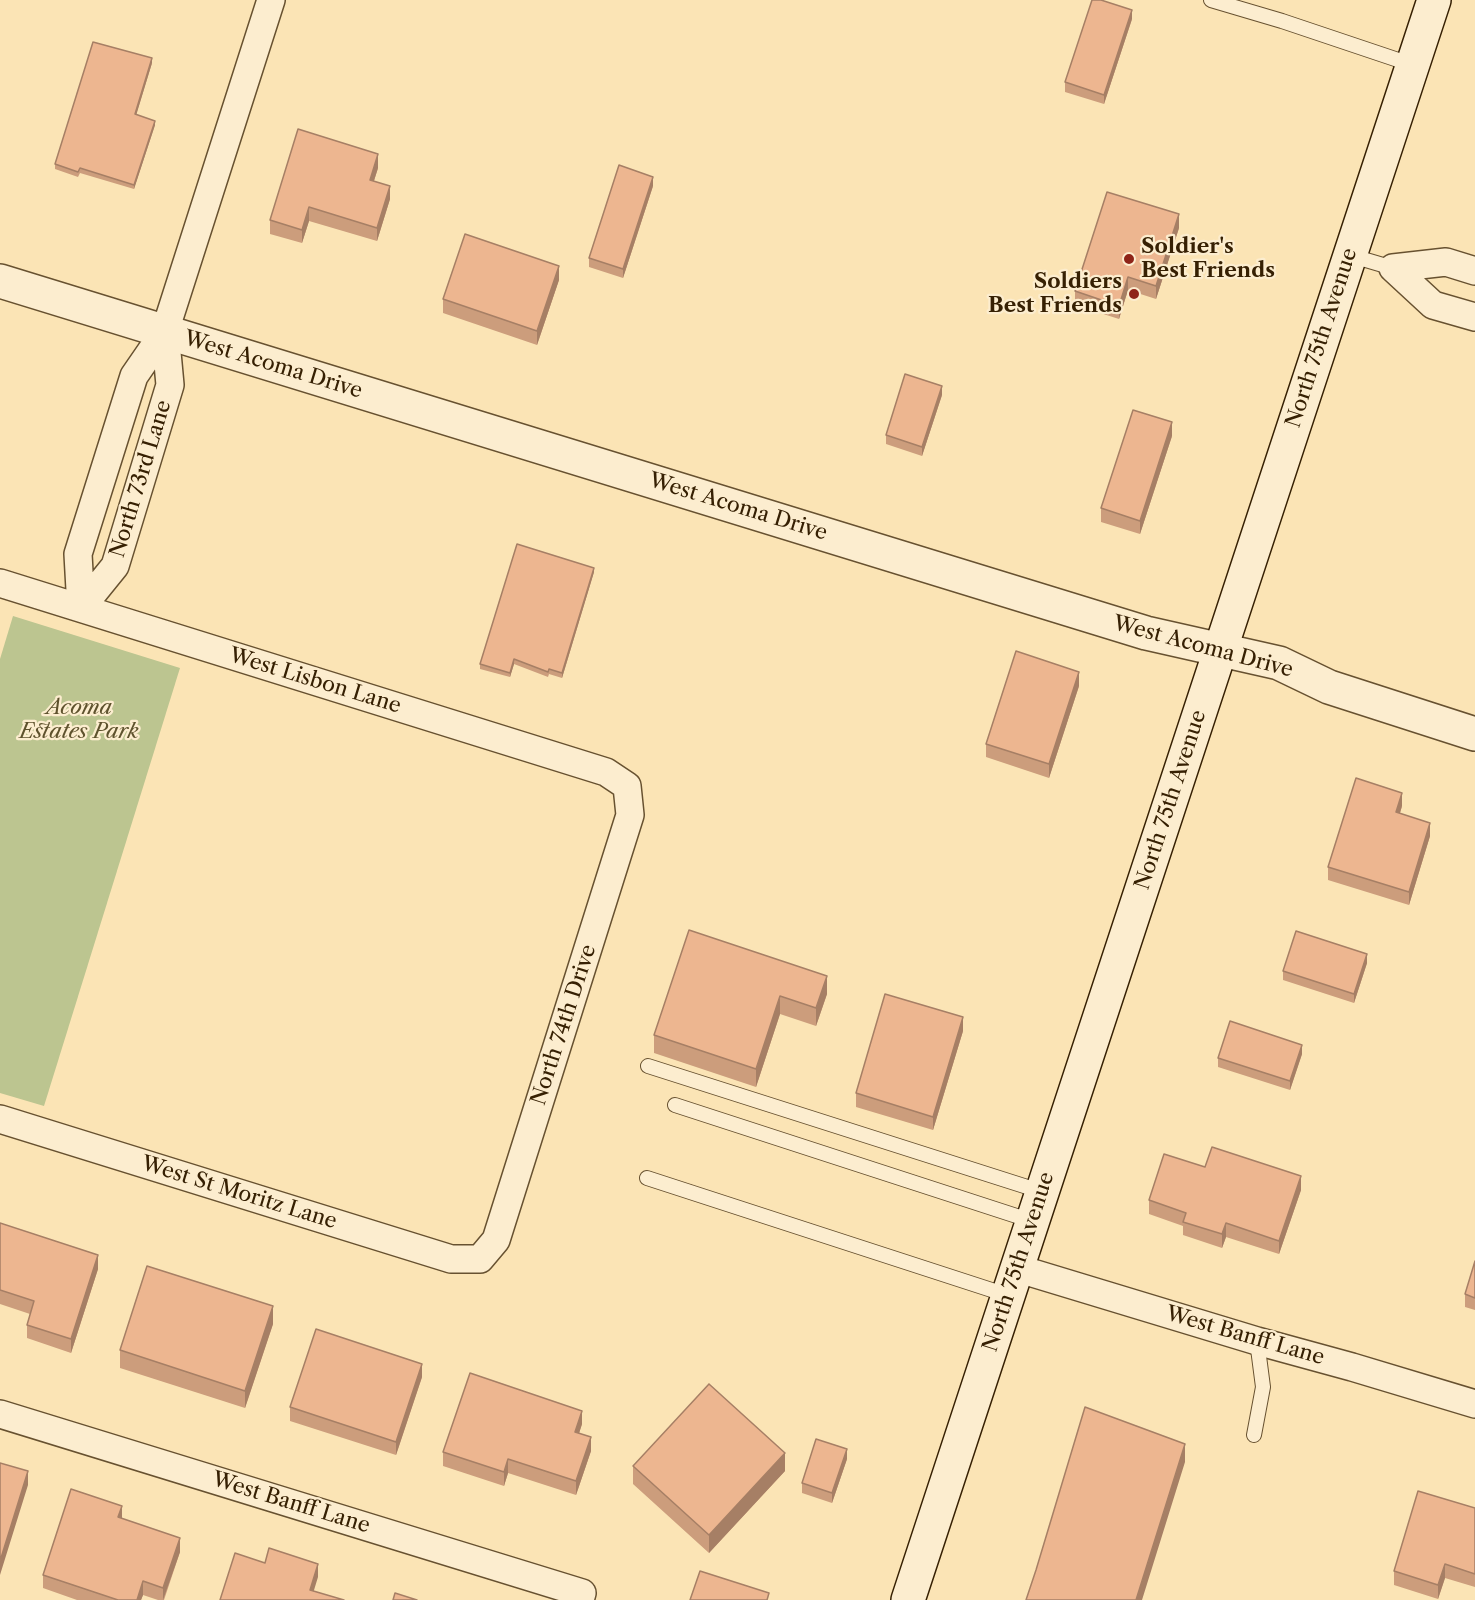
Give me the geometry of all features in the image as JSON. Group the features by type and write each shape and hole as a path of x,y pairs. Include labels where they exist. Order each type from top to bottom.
{"main road":[{"name":"North 75th Avenue","path":"908,1600 1434,0"},
{"name":"West Acoma Drive","path":"0,281 1146,633 1279,663 1329,687 1475,734"}],"street":[{"name":"North 73rd Lane","path":"81,608 78,554 134,375 165,331 271,0"},
{"path":"1393,268 1446,262 1475,271"},
{"path":"1393,268 1433,305 1475,317"},
{"name":"North 73rd Lane","path":"81,608 115,566 150,451 170,385 165,331"},
{"path":"114,440 150,451"},
{"name":"West Lisbon Lane","path":"0,584 606,772 627,786"},
{"name":"North 74th Drive","path":"480,1259 496,1240 630,814 627,786"},
{"name":"West St Moritz Lane","path":"0,1119 451,1259 480,1259"},
{"name":"West Banff Lane","path":"1012,1282 1257,1341 1475,1404"},
{"name":"West Banff Lane","path":"0,1414 581,1596"}],"lane":[{"path":"1211,0 1413,64"},
{"path":"1349,255 1393,268"},
{"path":"648,1066 991,1177 1037,1206"},
{"path":"675,1105 1037,1206"},
{"path":"647,1178 1012,1282"},
{"path":"1254,1435 1263,1387 1257,1341"}],"green space":[{"name":"Acoma Estates Park","path":"13,616 180,668 44,1106 0,1093 0,659"}],"building":[{"path":"1092,0 1101,0 1132,10 1104,95 1065,82"},
{"path":"93,42 152,58 135,114 155,121 134,185 80,168 78,172 55,164"},
{"path":"298,129 378,154 370,180 390,186 377,228 309,207 302,230 270,220"},
{"path":"619,165 653,177 623,269 589,258"},
{"name":"Soldier's Best Friends","path":"1107,192 1179,214 1156,286 1128,277 1119,306 1075,291"},
{"path":"465,234 559,266 537,331 443,299"},
{"path":"905,374 942,386 922,447 886,435"},
{"path":"1133,410 1172,422 1140,521 1101,508"},
{"path":"517,544 594,568 562,673 549,669 548,672 514,659 510,673 480,664"},
{"path":"1016,651 1079,672 1049,764 986,744"},
{"path":"1356,778 1402,793 1396,812 1430,823 1409,892 1328,867"},
{"path":"689,930 827,976 816,1008 780,996 756,1069 654,1035"},
{"path":"1296,931 1367,954 1354,994 1283,971"},
{"path":"885,994 963,1017 933,1117 856,1093"},
{"path":"1230,1021 1302,1045 1290,1081 1218,1058"},
{"path":"1212,1147 1301,1176 1279,1241 1226,1223 1222,1234 1183,1222 1186,1213 1149,1200 1164,1154 1205,1167"},
{"path":"0,1223 98,1255 71,1339 27,1325 34,1301 0,1290"},
{"path":"1475,1261 1475,1298 1465,1294"},
{"path":"147,1266 273,1306 245,1391 120,1350"},
{"path":"316,1329 422,1364 396,1442 290,1407"},
{"path":"470,1373 582,1411 575,1432 591,1437 576,1481 508,1459 504,1472 443,1452"},
{"path":"709,1384 785,1453 709,1535 633,1466"},
{"path":"1085,1407 1185,1444 1136,1600 1026,1600 1036,1570"},
{"path":"816,1439 847,1449 832,1493 802,1483"},
{"path":"0,1463 28,1471 0,1561"},
{"path":"71,1489 122,1506 118,1517 180,1538 163,1588 143,1581 137,1600 118,1600 43,1575"},
{"path":"1418,1491 1475,1508 1475,1574 1445,1564 1438,1585 1394,1571"},
{"path":"269,1548 318,1564 310,1590 344,1600 220,1600 235,1553 265,1563"},
{"path":"700,1571 769,1593 767,1600 690,1600"},
{"path":"395,1593 417,1600 393,1600"}],"place":[{"name":"Soldier's Best Friends","path":"1129,259"},
{"name":"Soldiers Best Friends","path":"1134,294"}]}
